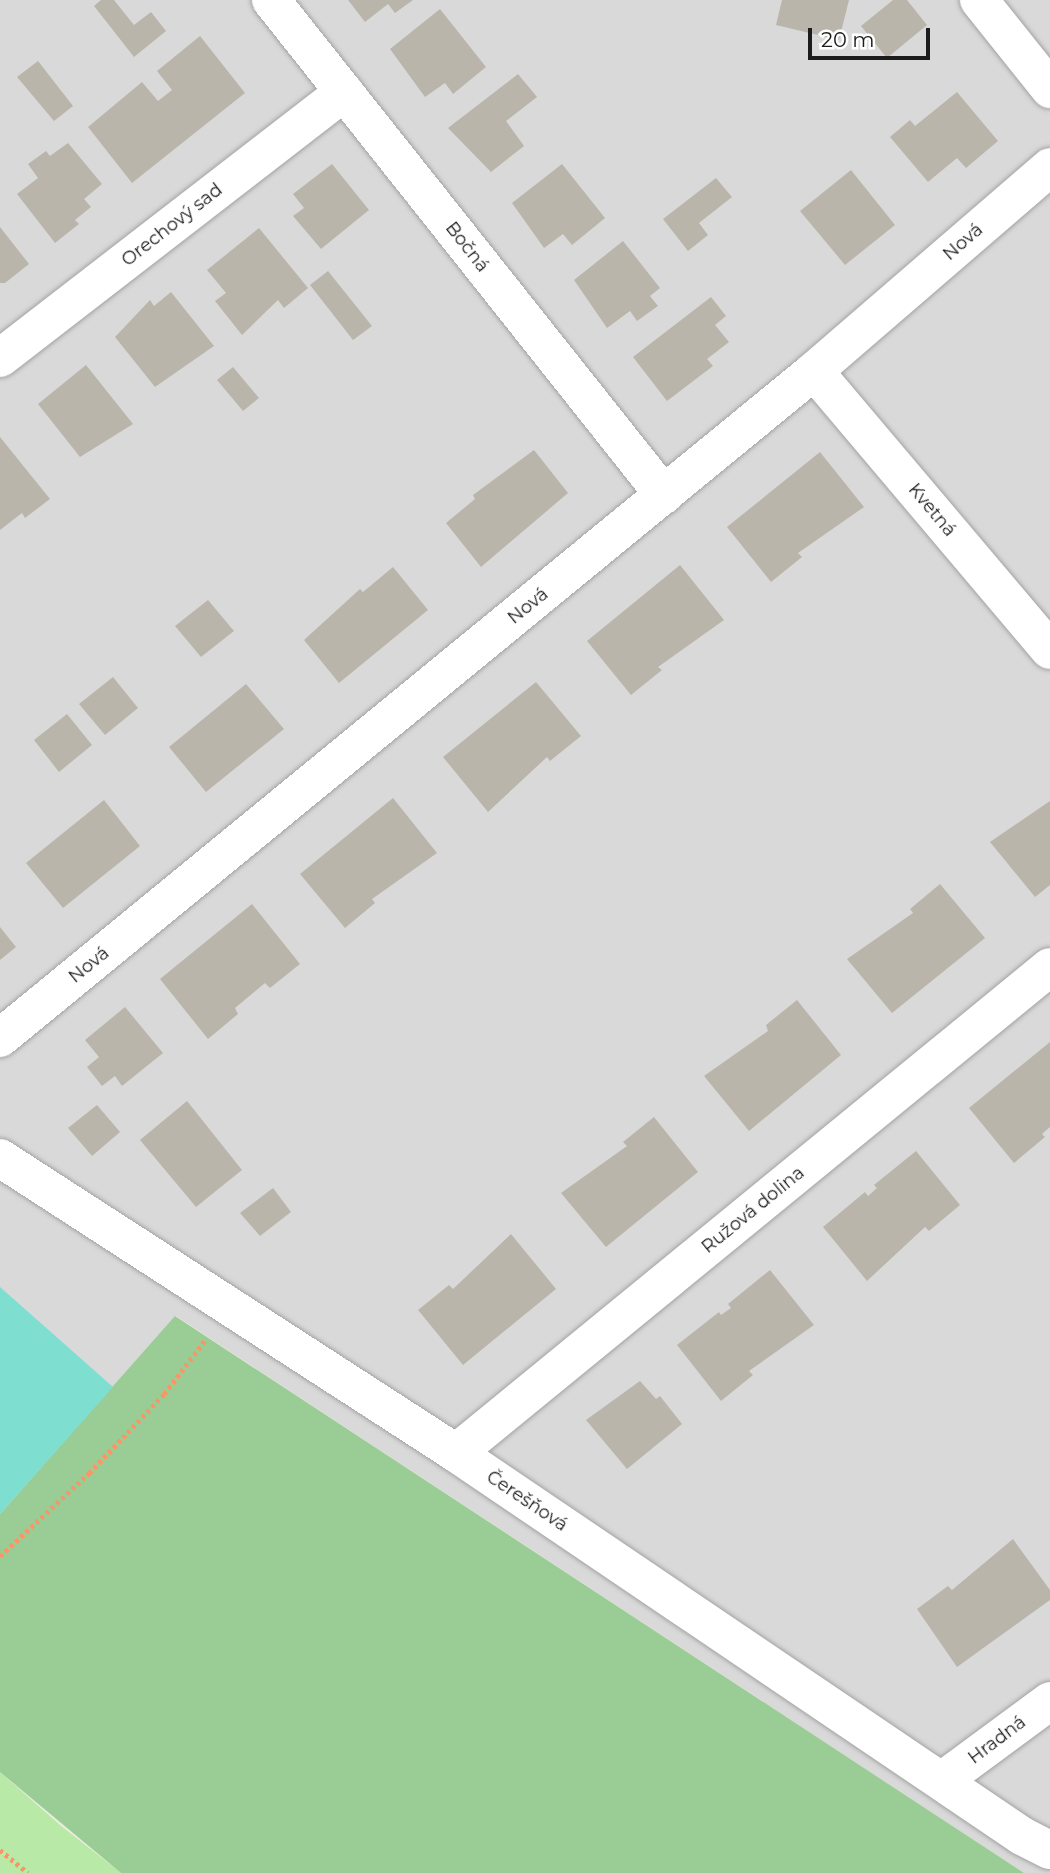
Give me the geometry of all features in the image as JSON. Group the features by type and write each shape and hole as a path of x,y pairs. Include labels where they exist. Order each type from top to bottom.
{"street":[{"name":"Bočná","path":"271,0 664,495"},
{"path":"979,0 1050,89"},
{"name":"Orechový sad","path":"0,358 344,92"},
{"name":"Nová","path":"0,1038 664,495 1050,167"},
{"name":"Kvetná","path":"814,370 1050,650"},
{"name":"Ružová dolina","path":"456,1453 1050,967"},
{"name":"Čerešňová","path":"0,1158 228,1309 456,1453 943,1780 1022,1836 1050,1850"},
{"name":"Hradná","path":"943,1780 1050,1701"}],"path":[{"path":"0,1556 89,1473 164,1394 228,1309"},
{"path":"0,1850 28,1873"}],"shaded area":[{"path":"0,0 1050,0 1050,1873 1024,1873 176,1316 0,1514"},
{"path":"0,1287 113,1387 0,1514"}],"green space":[{"path":"175,1316 1024,1873 121,1873 0,1772 0,1514"},
{"path":"0,1772 60,1825 121,1873 0,1873"}],"building":[{"path":"101,0 114,0 134,25 151,12 166,31 134,57 94,6"},
{"path":"348,0 413,0 395,13 388,4 365,22"},
{"path":"782,0 849,0 839,40 776,25"},
{"path":"893,0 907,0 927,25 887,58 861,26"},
{"path":"440,9 486,67 453,94 445,83 425,97 390,49"},
{"path":"200,36 245,93 132,183 88,127 142,82 158,101 172,90 157,71"},
{"path":"38,61 73,106 54,121 17,77"},
{"path":"518,74 537,97 506,121 524,146 491,172 448,128"},
{"path":"957,92 998,141 966,168 957,158 928,182 890,137 910,120 915,126"},
{"path":"68,143 102,184 84,199 91,207 75,220 79,224 55,243 17,194 38,178 28,164 46,151 50,156"},
{"path":"332,164 369,210 321,249 293,216 304,208 293,194"},
{"path":"562,164 605,218 572,245 563,234 544,248 512,203"},
{"path":"851,170 895,225 845,265 800,211"},
{"path":"716,178 732,197 699,223 708,235 688,251 663,219"},
{"path":"0,227 29,264 5,283 0,283"},
{"path":"259,228 308,288 284,308 278,300 242,335 215,301 226,293 207,270"},
{"path":"623,241 660,288 650,296 658,306 637,321 630,311 607,328 574,280"},
{"path":"328,271 372,326 353,340 310,285"},
{"path":"171,292 214,346 155,387 115,337 150,300 154,306"},
{"path":"711,297 726,316 715,325 729,342 707,359 713,366 667,401 633,357"},
{"path":"86,365 133,424 80,457 38,404"},
{"path":"233,367 259,398 243,411 217,380"},
{"path":"0,437 50,499 25,518 22,513 0,530"},
{"path":"534,450 568,493 481,567 446,523 475,499 473,495"},
{"path":"820,452 864,507 798,553 802,557 771,582 727,527"},
{"path":"680,565 724,620 658,667 662,670 631,695 587,641"},
{"path":"393,567 428,610 339,683 304,640 360,589 363,592"},
{"path":"208,600 234,631 201,657 175,626"},
{"path":"113,677 138,708 105,735 79,704"},
{"path":"536,682 581,736 550,761 547,757 488,812 443,757"},
{"path":"246,684 284,729 206,792 169,747"},
{"path":"67,714 92,745 59,772 34,740"},
{"path":"393,798 437,853 372,899 375,903 345,928 300,874"},
{"path":"104,800 140,846 63,908 26,863"},
{"path":"1050,801 1050,885 1035,897 990,842"},
{"path":"940,884 985,938 892,1013 847,959 913,913 910,909"},
{"path":"252,904 300,964 270,988 265,983 235,1008 238,1014 208,1039 160,979"},
{"path":"0,927 16,947 0,960"},
{"path":"797,1000 841,1055 749,1131 704,1076 768,1031 766,1025"},
{"path":"125,1007 163,1053 122,1086 115,1076 102,1086 87,1067 99,1057 85,1040"},
{"path":"1050,1042 1050,1127 1042,1134 1045,1137 1014,1163 969,1108"},
{"path":"187,1101 242,1170 196,1207 140,1140"},
{"path":"97,1105 120,1132 92,1156 68,1128"},
{"path":"654,1117 698,1172 606,1247 561,1193 627,1146 623,1142"},
{"path":"916,1151 960,1205 929,1231 925,1227 867,1281 823,1227 865,1192 868,1196 877,1188 874,1185"},
{"path":"273,1188 291,1212 260,1236 240,1213"},
{"path":"511,1234 556,1289 463,1365 418,1310 449,1285 453,1289"},
{"path":"770,1270 814,1325 749,1371 753,1375 721,1401 677,1345 719,1312 721,1315 731,1308 728,1304"},
{"path":"640,1381 656,1399 660,1396 682,1424 627,1469 586,1420"},
{"path":"1013,1539 1050,1590 1050,1600 957,1667 917,1609 948,1586 952,1590"}]}
